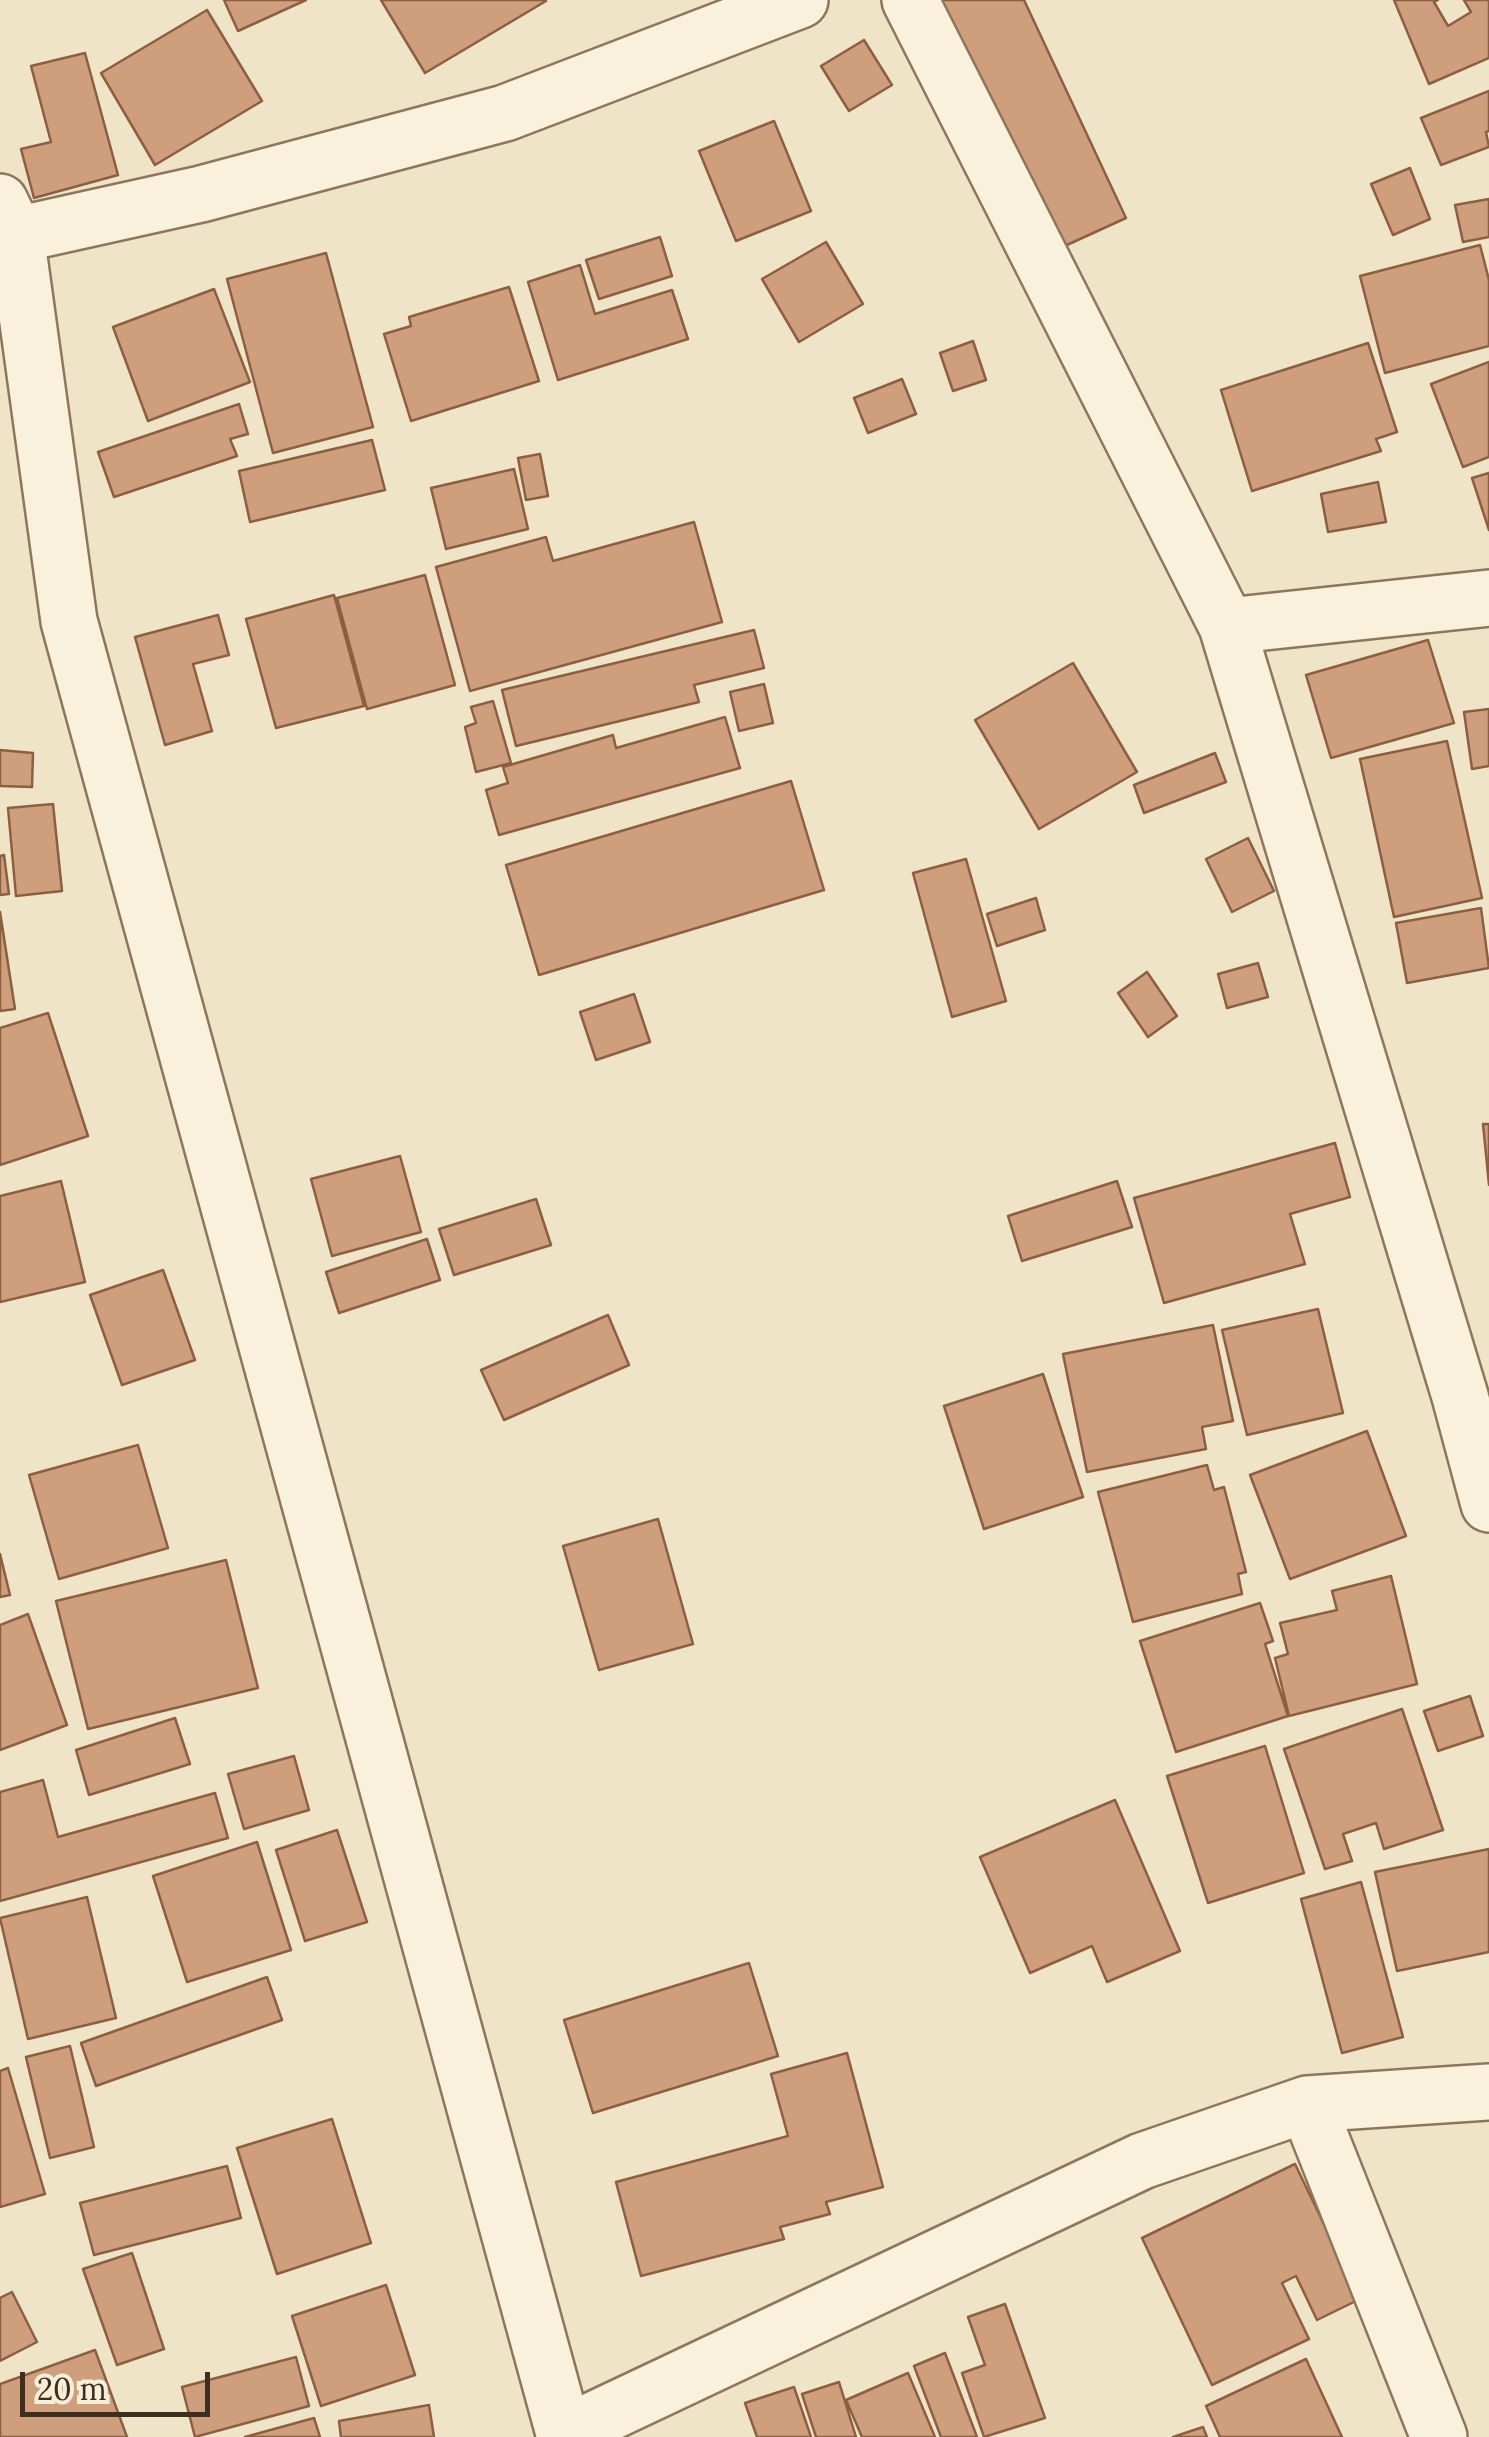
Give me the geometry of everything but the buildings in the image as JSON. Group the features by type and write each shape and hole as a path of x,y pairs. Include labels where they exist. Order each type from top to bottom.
{"street":[{"path":"800,0 505,113 200,194 5,218 69,621 564,2436 1142,2162 1307,2104 1489,2092"},
{"path":"910,0 1228,626 1474,1395 1489,1504"},
{"path":"1228,626 1489,598"},
{"path":"1307,2104 1439,2437"}]}
